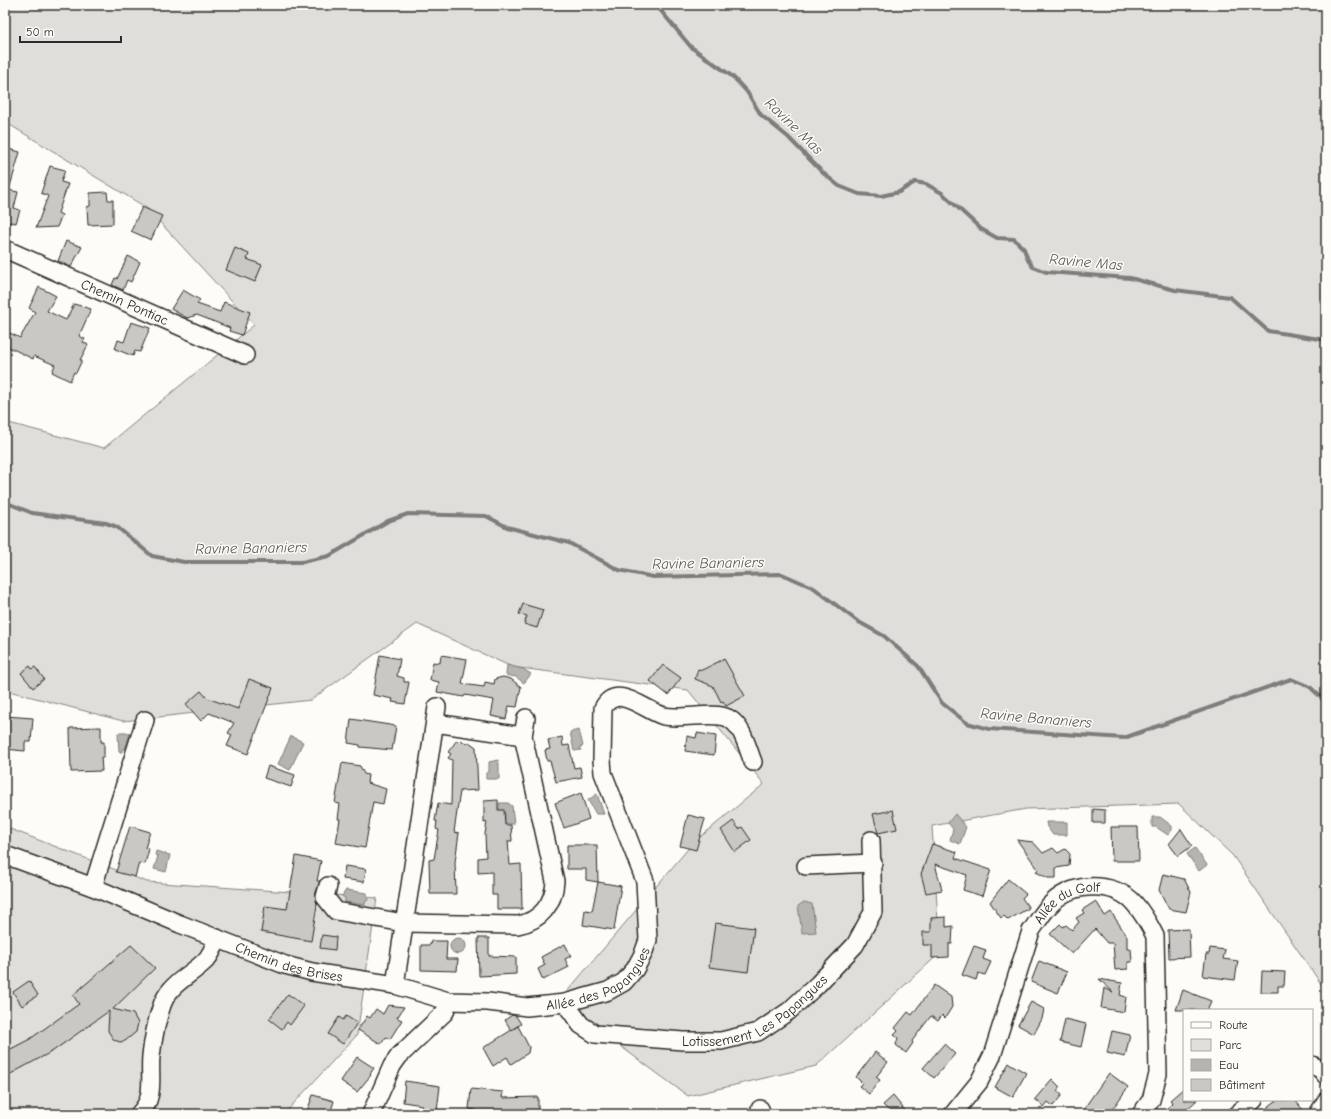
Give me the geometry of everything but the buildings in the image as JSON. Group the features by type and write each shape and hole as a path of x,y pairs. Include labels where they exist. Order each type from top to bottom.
{"street":[{"name":"Chemin Pontiac","path":"5,249 245,355"},
{"name":"Allée des Papangues","path":"448,1001 488,1002 527,1007 565,1003 608,991 624,982 638,964 648,940 645,881 603,773 603,708 613,697 624,697 663,716 677,718 715,716 726,718 740,730 753,762"},
{"path":"395,985 436,715 523,736"},
{"path":"328,886 325,896 336,910 404,923 518,925 527,923 545,911 555,891 554,872 523,736 526,718"},
{"path":"93,887 145,720"},
{"name":"Lotissement Les Papangues","path":"565,1003 581,1025 595,1034 683,1041 721,1041 758,1032 794,1007 818,984 854,945 873,912 871,840"},
{"name":"Chemin des Brises","path":"5,855 93,887 291,967 312,972 395,985 448,1001"},
{"path":"806,866 872,862"},
{"name":"Allée du Golf","path":"954,1114 978,1082 992,1056 1031,931 1054,901 1073,890 1096,886 1115,891 1133,901 1145,917 1155,936 1158,1074 1151,1100 1141,1114"},
{"path":"139,1114 147,1106 150,1096 152,1045 163,1002 176,983 204,962 209,956 217,938"},
{"path":"371,1114 392,1066 399,1056 445,1012 448,1001"},
{"path":"1313,1066 1322,1070 1326,1076"},
{"path":"1236,1114 1253,1101"},
{"path":"1318,1114 1326,1101"}],"green space":[{"path":"5,5 1326,5 1326,991 1233,856 1179,804 1026,809 932,826 940,953 816,1066 688,1096 559,1001 693,843 764,784 688,690 512,667 417,624 311,700 123,721 5,690 5,422 104,448 254,325 147,208 5,122"},
{"path":"5,827 147,882 377,898 357,1035 284,1114 5,1114"}],"water":[{"path":"507,665 523,669 531,674 524,683 516,677 506,675"},
{"path":"579,730 583,746 580,747 581,750 574,751 570,732"},
{"path":"118,733 130,733 125,749 122,749 122,752 119,752"},
{"path":"291,736 303,742 290,770 278,764"},
{"path":"498,760 499,779 486,779 486,773 489,772 489,762"},
{"path":"597,794 604,814 596,814 588,800"},
{"path":"499,803 508,803 512,806 514,824 505,824 505,814 499,813"},
{"path":"955,814 966,827 960,844 950,840 953,829 948,823"},
{"path":"1152,817 1160,817 1172,826 1172,830 1168,835 1156,827 1152,827"},
{"path":"1046,822 1067,822 1067,835 1053,835 1047,827"},
{"path":"1195,848 1207,865 1199,871 1187,854"},
{"path":"156,851 170,855 166,872 154,869 158,856 155,855"},
{"path":"346,890 367,893 368,900 365,902 365,905 345,902 345,898 342,896"},
{"path":"804,902 812,904 816,932 802,933 798,906"},
{"path":"458,938 465,943 466,946 461,953 458,954 451,949 450,946 455,939"}],"waterway":[{"name":"Ravine Mas","path":"656,5 691,47 733,77 747,92 761,115 788,137 823,173 839,186 859,194 881,196 899,192 915,182 926,184 942,193 981,229 997,238 1014,239 1024,249 1028,260 1033,267 1046,272 1130,278 1175,290 1230,297 1268,331 1326,340"},
{"name":"Ravine Bananiers","path":"5,502 32,513 106,523 117,527 152,556 184,562 302,562 329,556 388,521 408,514 486,516 507,527 569,543 619,570 653,577 782,574 814,588 857,621 884,636 918,666 942,703 967,723 989,729 1124,738 1291,679 1310,687 1326,702"}]}
